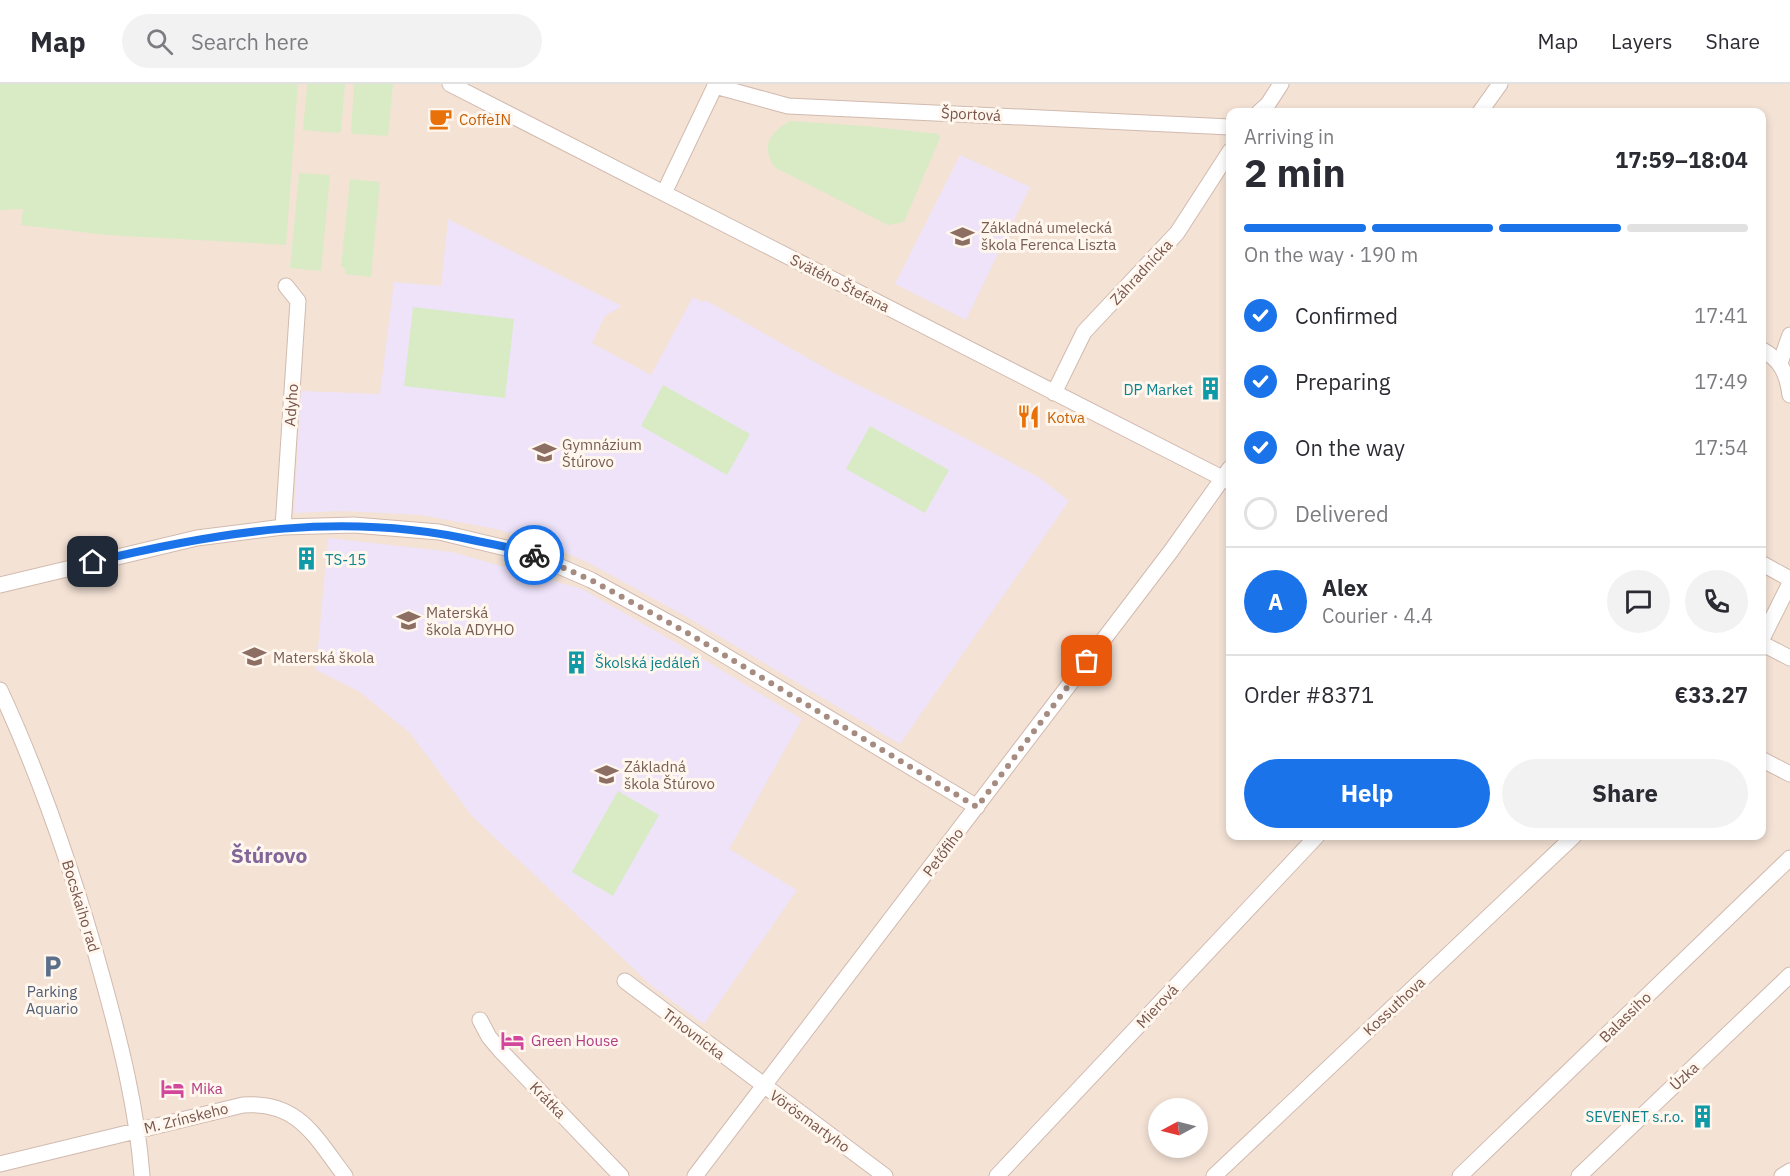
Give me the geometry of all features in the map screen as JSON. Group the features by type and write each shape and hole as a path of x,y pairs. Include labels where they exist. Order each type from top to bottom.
{"street":[{"name":"Svätého Štefana","path":"450,84 1054,393 1226,475"},
{"path":"1264,108 1281,84"},
{"path":"1483,108 1500,84"},
{"path":"664,193 715,85"},
{"name":"Športová","path":"715,85 788,106 1226,127"},
{"name":"Záhradnícka","path":"1054,393 1084,332 1177,233 1226,157"},
{"name":"Adyho","path":"283,527 298,301 286,286"},
{"path":"1780,363 1790,335"},
{"path":"1766,353 1780,363 1785,371 1790,395"},
{"name":"Petőfiho","path":"695,1176 1226,479"},
{"path":"0,585 197,538 283,527 354,525 439,532 531,554 591,580 672,624 977,807"},
{"path":"1766,566 1790,581 1766,631"},
{"path":"1766,645 1790,658"},
{"name":"Bocskaiho rad","path":"0,690 26,745 69,862 113,1016 138,1130 144,1175"},
{"path":"1766,762 1790,774"},
{"name":"Mierová","path":"998,1176 1313,840"},
{"name":"Kossuthova","path":"1214,1176 1570,840"},
{"name":"Balassiho","path":"1460,1176 1790,858"},
{"name":"Úzka","path":"1578,1176 1790,975"},
{"name":"Trhovnícka","path":"625,981 764,1088"},
{"name":"Krátka","path":"480,1020 489,1037 500,1050 621,1176"},
{"name":"Vörösmartyho","path":"764,1088 885,1176"},
{"name":"M. Zrínskeho","path":"0,1164 243,1105 272,1105 293,1114 308,1128 345,1176"},
{"path":"1782,1176 1790,1171"}],"shaded area":[{"path":"0,84 1790,84 1790,1176 0,1176"},
{"name":"Základná umelecká škola Ferenca Liszta","path":"960,155 1030,187 966,320 895,284"},
{"name":"Gymnázium Štúrovo","path":"448,219 622,306 605,316 592,343 651,375 693,297 704,303 705,300 836,374 948,429 1040,478 1069,501 900,744 692,620 589,563 566,553 500,530 422,515 342,511 294,513 301,391 380,394 394,282 441,286"},
{"name":"Základná škola Štúrovo","path":"328,538 452,552 582,589 802,719 729,849 797,890 704,1024 653,987 472,816 410,733 360,692 316,670"}],"green space":[{"path":"0,84 298,84 286,245 107,235 21,225 23,209 0,210"},
{"path":"307,84 345,84 341,131 338,133 303,130"},
{"path":"354,84 393,84 388,136 351,132"},
{"path":"790,121 939,134 940,138 904,222 888,225 774,167 768,152 769,140 777,130"},
{"path":"299,173 330,175 321,271 290,268"},
{"path":"350,179 380,182 371,277 346,274 344,267 341,267"},
{"path":"413,307 514,319 505,398 404,386"},
{"path":"663,385 750,434 727,475 641,426"},
{"path":"870,426 949,470 925,513 846,469"},
{"path":"618,791 659,815 613,896 572,872"}],"way so far":[{"path":"534,555 591,580 686,632 977,807 1087,661"}],"place":[{"name":"CoffeIN","path":"441,119"},
{"name":"Základná umelecká škola Ferenca Liszta","path":"963,236"},
{"name":"DP Market","path":"1211,389"},
{"name":"Kotva","path":"1029,417"},
{"name":"Gymnázium Štúrovo","path":"544,453"},
{"name":"TS-15","path":"307,559"},
{"name":"Materská škola ADYHO","path":"408,621"},
{"name":"Materská škola","path":"255,657"},
{"name":"Školská jedáleň","path":"577,662"},
{"name":"Základná škola Štúrovo","path":"606,775"},
{"name":"Parking Aquario","path":"52,967"},
{"name":"Green House","path":"513,1040"},
{"name":"Mika","path":"173,1088"},
{"name":"SEVENET s.r.o.","path":"1702,1116"}],"district":[{"name":"Štúrovo","path":"269,855"}],"route":[{"path":"93,562 197,538 283,527 354,525 439,532 534,555"}]}
